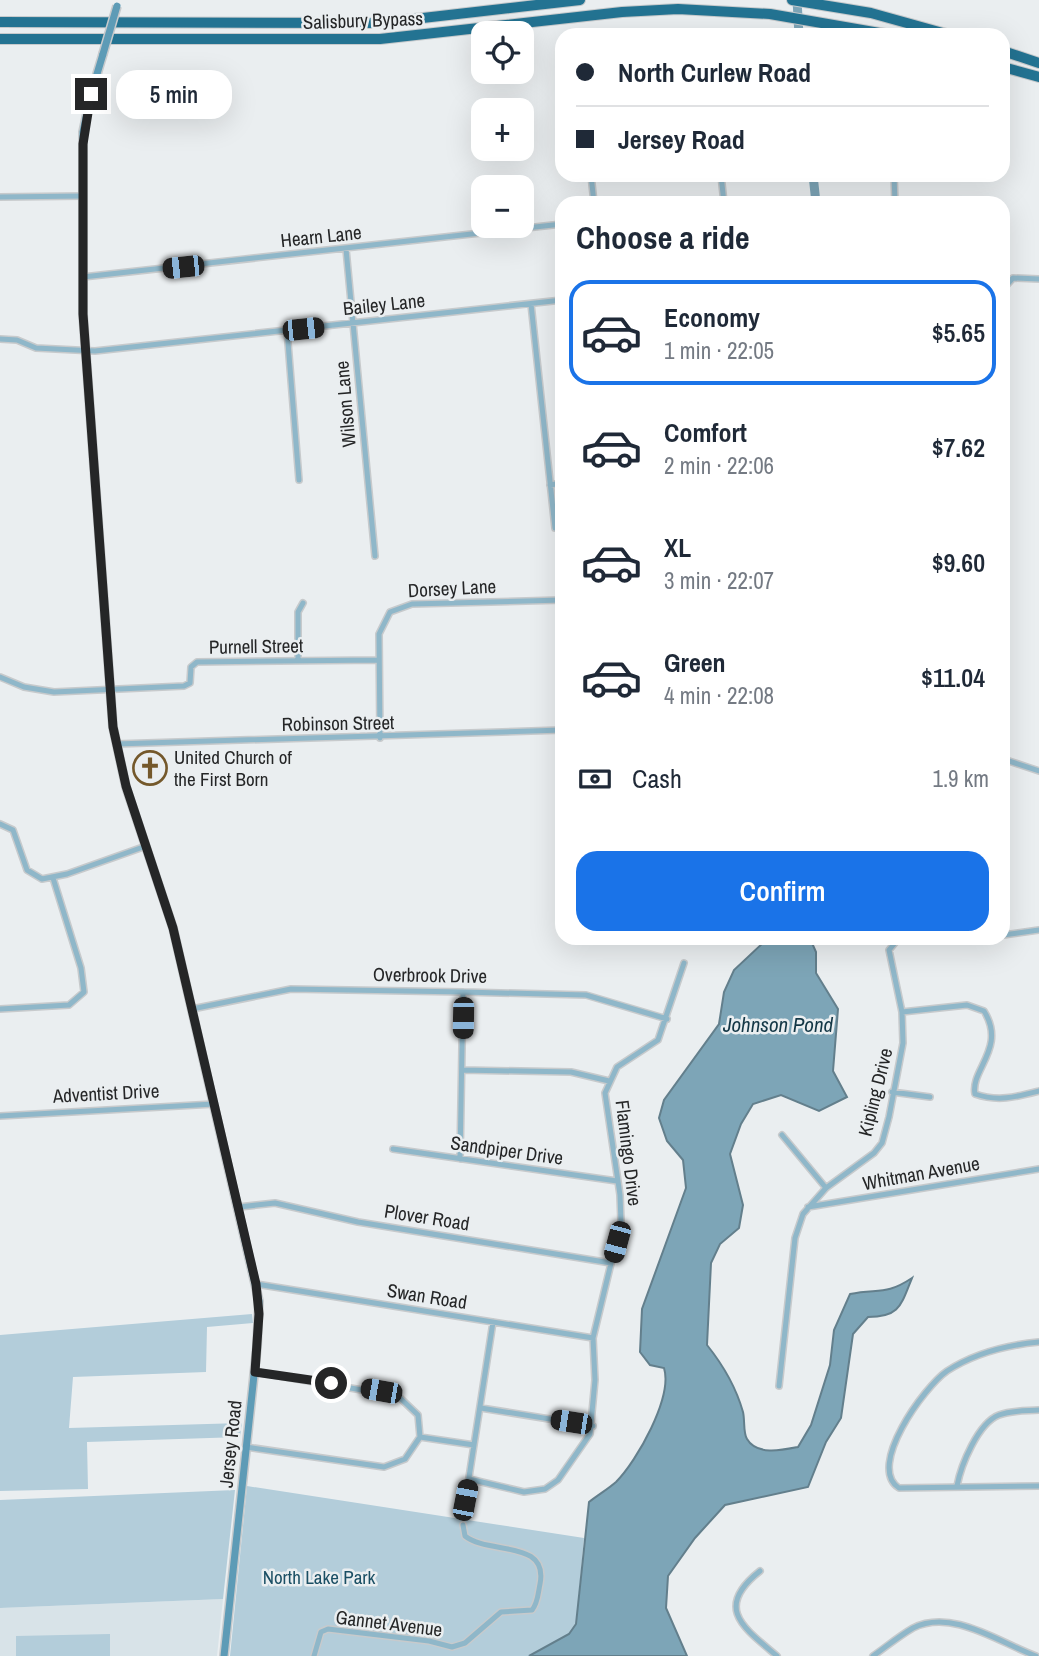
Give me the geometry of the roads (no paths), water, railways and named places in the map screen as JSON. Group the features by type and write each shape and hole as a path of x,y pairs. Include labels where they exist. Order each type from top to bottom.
{"highway":[{"name":"Salisbury Bypass","path":"0,22 379,23 580,0"},
{"path":"792,0 848,9 923,28"},
{"name":"Salisbury Bypass","path":"0,39 380,39 622,12 736,11 859,28"},
{"path":"1010,53 1039,63"},
{"path":"1010,69 1039,77"}],"street":[{"name":"Jersey Road","path":"118,3 85,120 83,196 85,350 116,744 173,928 239,1207 256,1284 259,1314 224,1656"},
{"path":"0,197 83,196"},
{"name":"Hearn Lane","path":"83,277 555,225"},
{"name":"Wilson Lane","path":"346,249 375,556"},
{"path":"1010,281 1013,278 1039,279"},
{"name":"Bailey Lane","path":"0,339 17,340 36,348 85,350 555,301"},
{"path":"531,304 555,528"},
{"path":"287,330 299,480"},
{"path":"550,485 555,485"},
{"name":"Dorsey Lane","path":"380,738 379,660 383,622 401,606 555,600"},
{"path":"298,661 298,612 303,603"},
{"name":"Purnell Street","path":"110,687 189,685 192,666 197,662 379,660"},
{"path":"0,677 44,691 110,687"},
{"name":"Robinson Street","path":"116,744 380,738 555,730"},
{"path":"1010,761 1039,771"},
{"path":"0,824 16,835 30,872 38,878 53,878 146,846"},
{"path":"0,1009 69,1005 84,992 81,968 53,878"},
{"path":"1010,934 1039,930"},
{"name":"Kipling Drive","path":"779,1386 795,1238 808,1207 882,1143 903,1043 902,1012 888,957 893,945"},
{"name":"Flamingo Drive","path":"469,1479 524,1492 545,1489 558,1480 584,1445 593,1426 593,1338 621,1222 604,1101 609,1081 622,1061 653,1045 663,1033 684,963"},
{"name":"Overbrook Drive","path":"192,1009 291,989 463,992 586,995 667,1019"},
{"path":"460,1159 463,992"},
{"path":"902,1012 967,1005 984,1011 990,1027 990,1045 984,1067 975,1080 975,1094 990,1099 1010,1099 1039,1091"},
{"path":"462,1070 571,1072 609,1081"},
{"path":"892,1092 930,1097"},
{"name":"Adventist Drive","path":"0,1116 214,1104"},
{"path":"782,1135 827,1188"},
{"name":"Sandpiper Drive","path":"393,1149 617,1181"},
{"name":"Whitman Avenue","path":"808,1207 1039,1169"},
{"name":"Plover Road","path":"239,1207 275,1203 358,1222 611,1263"},
{"name":"Swan Road","path":"256,1284 593,1338"},
{"path":"463,1516 494,1322"},
{"path":"1039,1342 981,1354 937,1379 912,1412 891,1454 887,1474 891,1482 900,1488 1039,1486"},
{"path":"245,1447 384,1467 405,1459 420,1437 418,1415 398,1396 255,1372"},
{"path":"481,1408 593,1426"},
{"path":"957,1486 968,1451 992,1419 999,1415 1039,1410"},
{"path":"420,1437 474,1445"},
{"name":"Gannet Avenue","path":"314,1656 321,1632 328,1629 429,1640 452,1647 465,1643 501,1612 532,1610 542,1574 538,1562 525,1552 475,1543 465,1536 463,1525"},
{"path":"760,1571 741,1589 736,1606 738,1619 744,1630 777,1656"},
{"path":"873,1656 914,1628 942,1621 962,1626 1036,1656"}],"water":[{"name":"Johnson Pond","path":"761,945 813,945 816,952 816,973 838,1009 833,1071 847,1097 819,1111 781,1095 753,1104 741,1124 730,1154 743,1205 739,1228 720,1244 711,1263 707,1345 724,1368 737,1394 746,1436 751,1444 764,1450 798,1447 811,1425 830,1365 834,1330 850,1294 888,1289 912,1278 898,1308 887,1315 868,1317 853,1334 841,1418 826,1442 808,1487 725,1505 695,1538 668,1576 666,1608 687,1656 529,1656 569,1634 576,1624 589,1502 616,1482 634,1459 651,1428 663,1395 664,1368 650,1365 640,1352 642,1309 686,1188 683,1160 667,1141 659,1118 664,1100 719,1024 724,992 734,970"}],"waterway":[{"path":"797,0 799,28"},
{"path":"814,182 815,196"}],"place":[{"name":"United Church of the First Born","path":"150,768"}],"park label":[{"name":"North Lake Park","path":"319,1577"}]}
